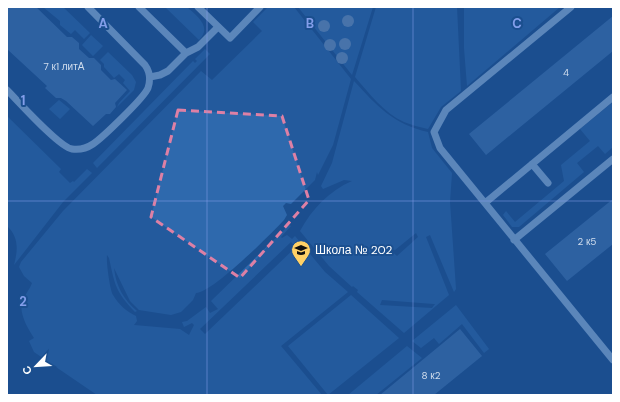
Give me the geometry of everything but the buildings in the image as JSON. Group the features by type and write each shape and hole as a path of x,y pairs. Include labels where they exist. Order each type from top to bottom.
{"lane":[{"path":"7,90 61,144 72,149 83,148 100,139 141,97 148,89 150,77 145,65 88,7"},
{"path":"139,7 186,53"},
{"path":"198,7 230,38 260,7"},
{"path":"571,7 446,110 434,132 440,148 613,360"},
{"path":"150,77 168,71 186,53 198,47 218,27"},
{"path":"485,204 613,97"},
{"path":"514,240 613,158"},
{"path":"532,164 548,183"}],"highlighted area":[{"path":"178,110 282,116 309,200 240,278 151,217"}],"shaded area":[{"path":"43,7 63,7 90,33 84,39 75,30 71,34 60,25 60,21"},
{"path":"165,7 187,7 199,18 204,26 204,31 199,40"},
{"path":"268,7 294,7 351,79 333,145 318,175 317,172 315,180 291,204 286,203 283,206 287,215 267,237 215,284 196,293 193,300 181,312 171,315 139,310 130,301 114,268 118,286 124,297 137,311 135,312 123,298 117,287 107,255 110,282 113,295 117,302 136,316 137,321 134,325 180,329 189,335 194,325 192,323 184,327 182,322 187,321 206,307 210,313 218,309 211,301 289,225 291,226 281,237 282,238 287,235 292,239 295,236 325,272 348,292 281,346 322,395 97,395 34,352 29,341 34,338 25,321 21,307 32,283 24,276 19,267 21,262 63,211 201,71 212,80 262,31 253,22","holes":["291,242 296,247 205,334 200,329"]},
{"path":"298,7 373,7 352,75"},
{"path":"376,7 457,7 461,91 441,107 428,129 404,122 397,118 377,102 355,77"},
{"path":"464,7 560,7 467,86 464,48"},
{"path":"91,35 103,46 93,56 82,45"},
{"path":"205,49 210,54 97,168 93,163 193,61 195,63 197,61 195,59"},
{"path":"108,52 132,75 136,82 134,90 117,107 130,91 123,83 125,80 119,74 114,78 100,60"},
{"path":"354,81 386,113 416,129 428,132 432,148 452,173 450,202 456,289 454,292 430,235 426,237 449,295 404,333 357,292 358,290 353,286 352,287 329,266 300,231 310,215 329,195 352,181 344,180 323,189 321,186 332,163","holes":["416,233 418,237 397,256 388,248 395,250","382,300 434,304 435,304 432,308 380,305"]},
{"path":"59,100 70,109 60,119 49,109"},
{"path":"613,102 613,147 605,154 598,146 577,163 584,172 519,227 512,227 503,215 506,211 515,222 564,181 561,165 590,141 580,129"},
{"path":"7,116 61,169 59,172 70,183 73,181 74,182 87,169 92,173 63,202 14,265 17,249 16,239 7,226"},
{"path":"351,295 399,338 328,395 288,346"},
{"path":"456,305 489,349 484,353 462,324 439,344 434,338 421,348 412,341"},
{"path":"407,346 422,358 376,395 348,395"}],"place":[{"name":"Школа № 202","path":"301,267"}]}
